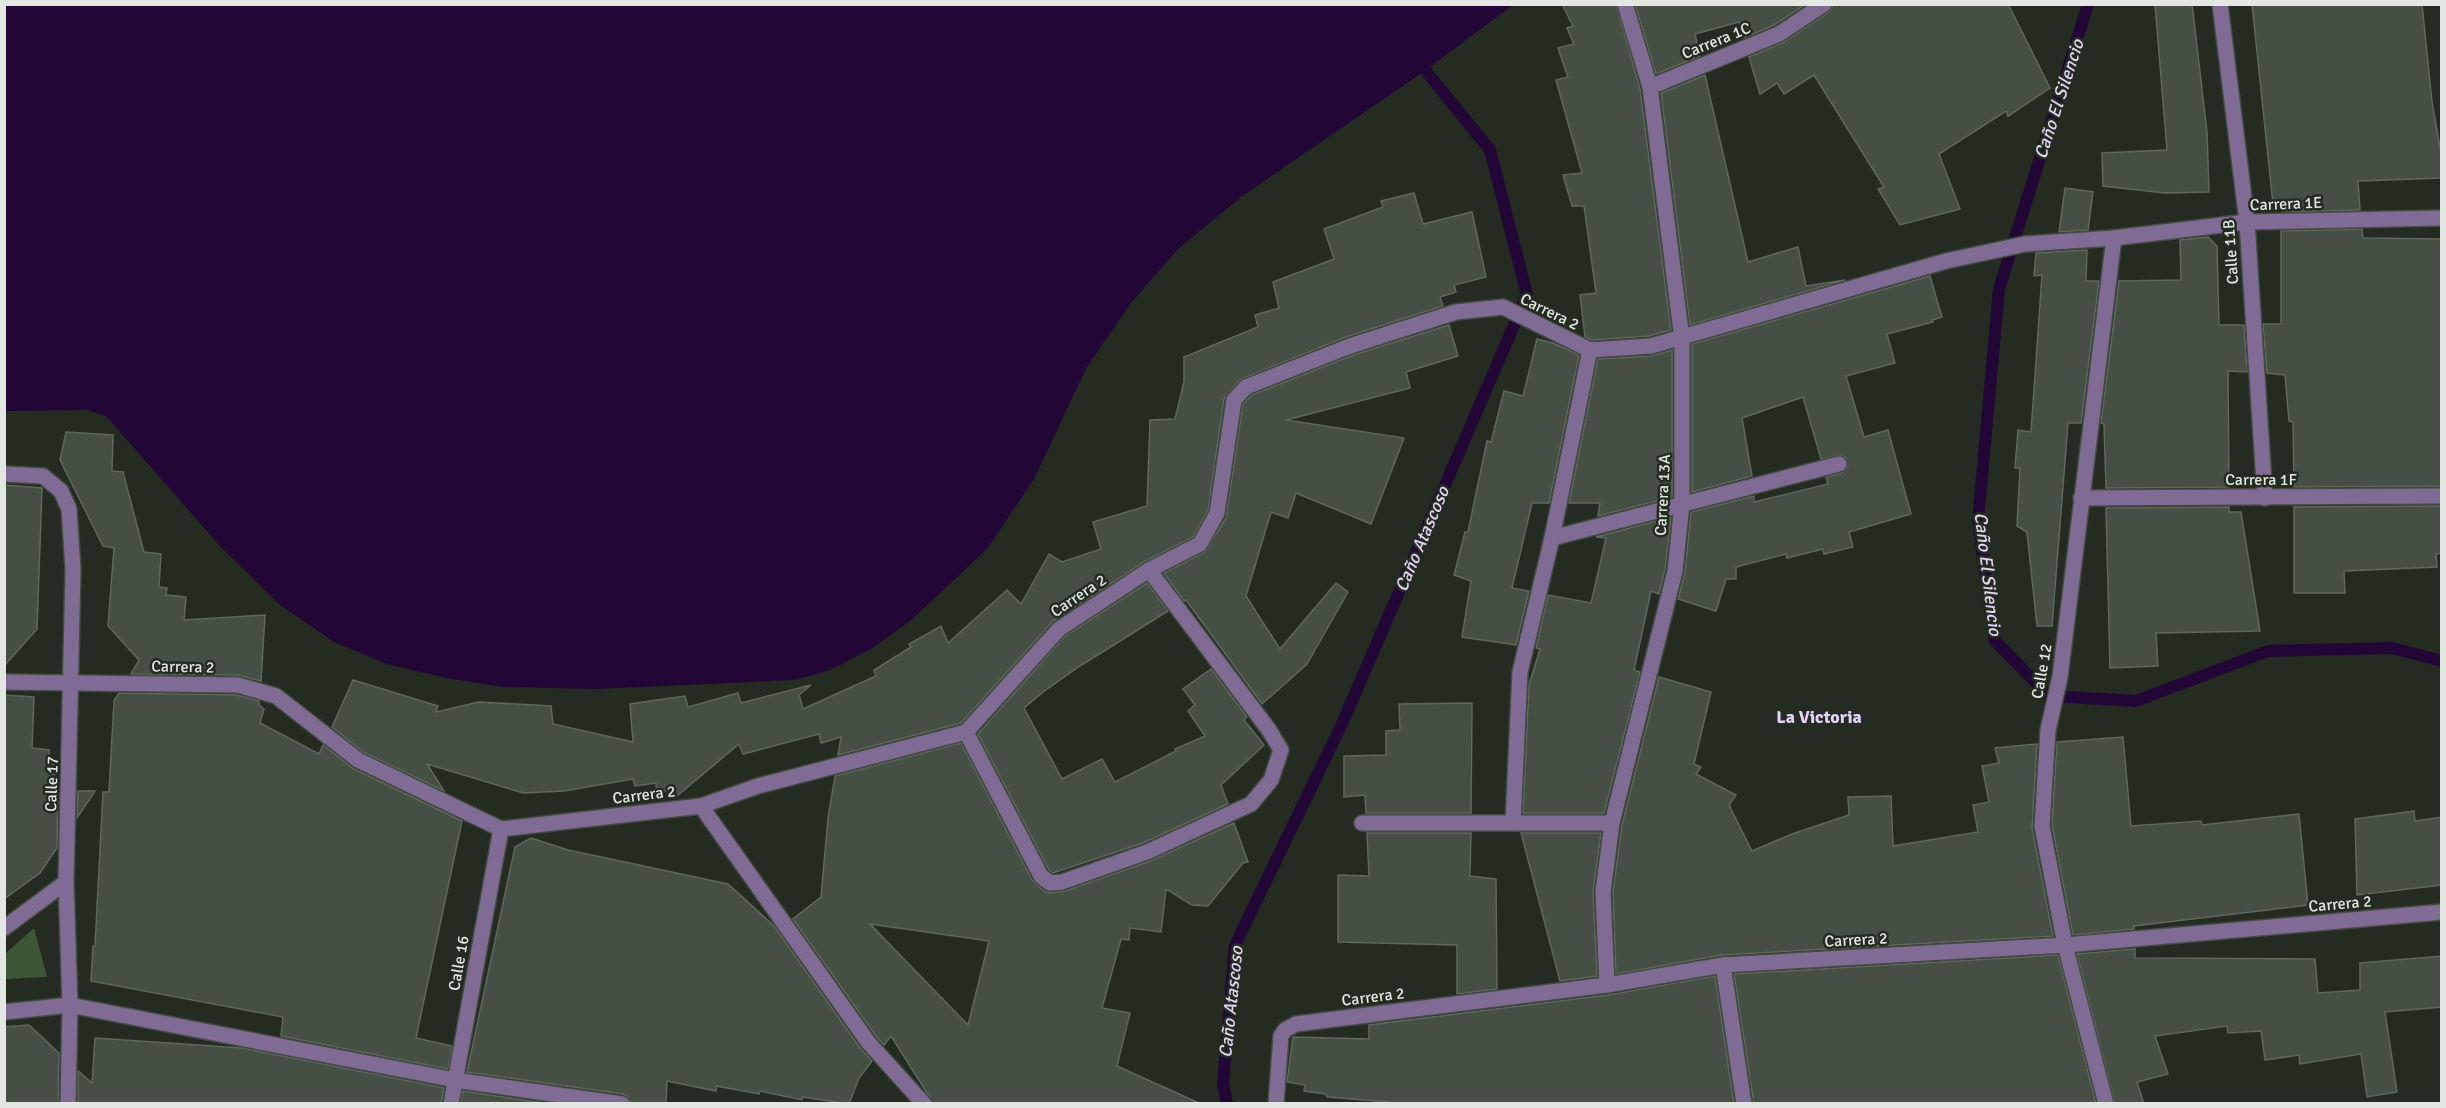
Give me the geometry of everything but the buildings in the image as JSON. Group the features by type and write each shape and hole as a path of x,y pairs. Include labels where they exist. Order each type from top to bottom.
{"street":[{"name":"Carrera 13A","path":"1607,985 1603,892 1612,822 1675,570 1682,504 1682,339 1650,87 1625,4"},
{"name":"Carrera 1C","path":"1650,87 1779,34 1824,4"},
{"name":"Calle 11B","path":"2220,4 2247,222 2265,498"},
{"name":"Carrera 1E","path":"2025,244 2114,238 2247,222 2442,218"},
{"name":"Calle 12","path":"2106,1104 2065,945 2042,826 2048,730 2060,676 2114,238"},
{"name":"Carrera 2","path":"4,682 71,681 238,685 276,696 358,760 501,829 701,806 758,786 966,732 1059,629 1149,570 1200,544 1217,513 1234,400 1246,387 1350,346 1456,312 1503,307 1590,350 1652,346 1946,261 2025,244"},
{"path":"1513,823 1520,672 1552,538 1590,350"},
{"path":"1552,538 1839,464"},
{"name":"Calle 17","path":"4,474 43,476 61,491 69,509 73,569 66,882 70,1005 68,1104"},
{"name":"Carrera 1F","path":"2081,498 2442,496"},
{"path":"966,732 1041,876 1050,883 1062,882 1147,852 1251,804 1271,780 1281,750 1269,730 1149,570"},
{"path":"701,806 868,1042 924,1104"},
{"path":"1362,823 1612,822"},
{"name":"Calle 16","path":"451,1104 501,829"},
{"path":"4,928 66,882"},
{"name":"Carrera 2","path":"1276,1104 1281,1036 1285,1030 1296,1024 1607,985 1724,964 2065,945 2442,912"},
{"path":"1724,964 1744,1104"},
{"path":"4,1012 70,1005 455,1080 622,1104"}],"green space":[{"path":"34,928 47,977 5,979 5,954"}],"shaded area":[{"path":"5,4 1513,5 1426,70 1241,197 1178,249 1131,303 1087,367 1034,479 987,549 909,622 871,649 830,670 795,680 596,689 503,687 446,678 387,664 334,642 280,605 219,545 106,416 87,410 5,411"}],"waterway":[{"name":"Caño El Silencio","path":"2088,4 1999,289 1978,521 1995,641 2049,696 2136,701 2268,651 2392,648 2442,661"},
{"name":"Caño Atascoso","path":"1227,1104 1223,1084 1235,945 1342,724 1527,295 1490,150 1416,59"}],"district":[{"name":"La Victoria","path":"1819,717"}]}
